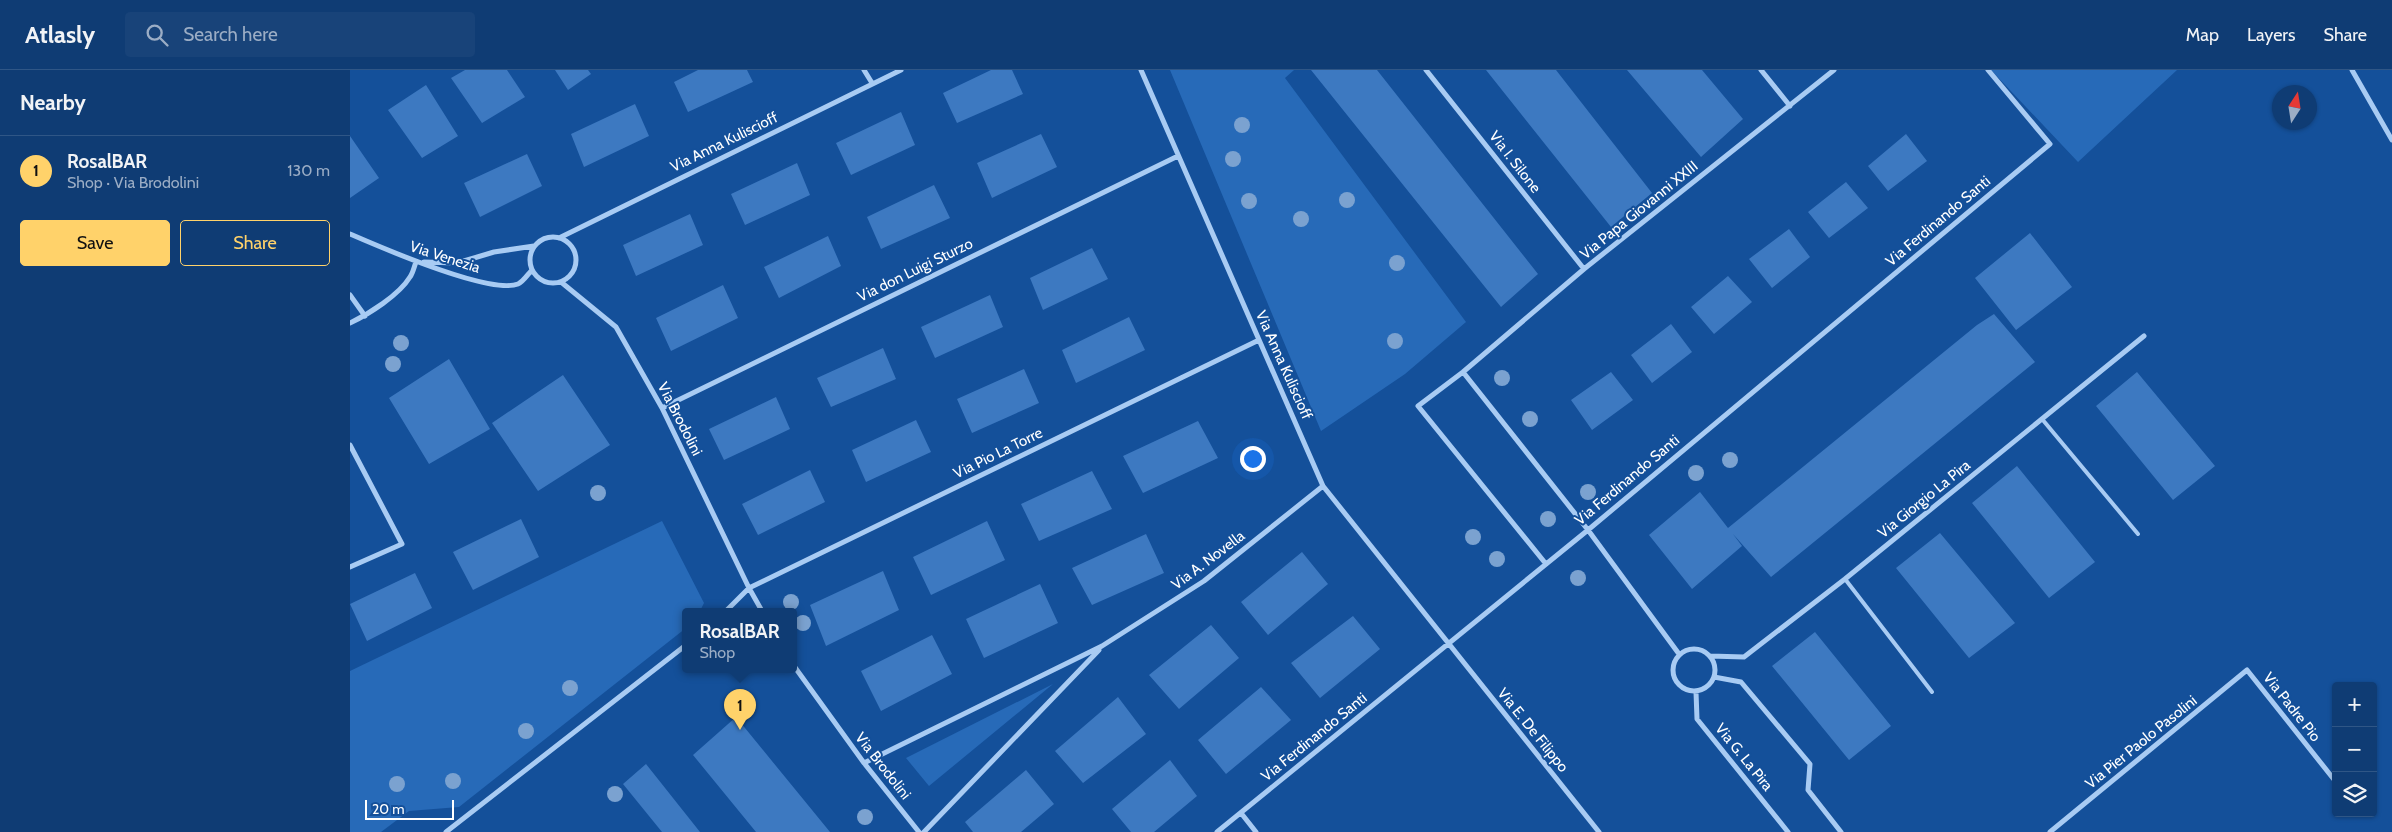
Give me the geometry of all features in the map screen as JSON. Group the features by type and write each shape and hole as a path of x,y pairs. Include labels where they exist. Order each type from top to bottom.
{"street":[{"path":"864,70 872,84"},
{"name":"Via Anna Kuliscioff","path":"559,238 901,70"},
{"name":"Via Anna Kuliscioff","path":"1141,70 1323,486 1448,644"},
{"name":"Via I. Silone","path":"1426,70 1584,269"},
{"path":"1761,70 1790,106"},
{"name":"Via Papa Giovanni XXIII","path":"1546,564 1418,406 1463,372 1584,269 1834,70"},
{"name":"Via Ferdinando Santi","path":"1217,832 1588,530 2050,144 1988,70"},
{"path":"2352,70 2392,140"},
{"name":"Via don Luigi Sturzo","path":"662,408 1178,156"},
{"name":"Via Venezia","path":"350,234 416,262 483,282 520,284 532,270"},
{"path":"350,323 365,316 399,290 411,277 416,262 457,262 494,252 534,246 545,238 559,238 571,245 576,259 573,273 561,282 554,284 541,281 532,270 529,258 534,246"},
{"name":"Via Brodolini","path":"561,282 616,327 662,408 748,588 760,608"},
{"path":"350,295 365,316"},
{"name":"Via Giorgio La Pira","path":"1710,656 1744,657 1844,579 2144,336"},
{"name":"Via Pio La Torre","path":"748,588 1259,340"},
{"path":"1463,372 1588,530 1680,654"},
{"path":"350,445 402,544 350,567"},
{"name":"Via A. Novella","path":"864,763 1102,646 1204,581 1323,486"},
{"path":"729,608 748,588"},
{"name":"Via E. De Filippo","path":"1448,644 1599,832"},
{"name":"Via A. Novella","path":"924,832 1102,646"},
{"path":"446,832 682,648"},
{"path":"1690,649 1697,649 1710,656 1716,669 1714,677 1705,688 1696,692 1680,687 1676,682 1672,667 1680,654 1690,649"},
{"name":"Via Brodolini","path":"797,670 864,763 919,832"},
{"name":"Via Padre Pio","path":"2247,670 2332,777"},
{"name":"Via Pier Paolo Pasolini","path":"2050,832 2247,670"},
{"path":"1714,677 1741,682 1810,764 1808,790 1841,832"},
{"name":"Via G. La Pira","path":"1696,692 1697,719 1788,832"},
{"path":"1241,813 1256,832"}],"lane":[{"path":"2042,419 2138,534"},
{"path":"1844,579 1932,692"}],"shaded area":[{"path":"1170,70 1294,70 1285,78 1466,322 1405,374 1321,431"},
{"path":"1991,70 2177,70 2078,162"},
{"path":"662,521 704,603 702,608 682,608 682,631 459,807 409,811 381,832 350,832 350,671"},
{"path":"1053,684 929,786 906,758"}],"building":[{"path":"465,70 507,70 525,97 482,123 451,78"},
{"path":"555,70 588,70 591,74 568,90"},
{"path":"698,70 747,70 753,82 688,112 674,82"},
{"path":"991,70 1012,70 1023,94 957,123 943,93"},
{"path":"1311,70 1377,70 1538,274 1501,307"},
{"path":"1486,70 1556,70 1652,193 1611,227"},
{"path":"1627,70 1702,70 1743,119 1701,157"},
{"path":"426,85 458,136 422,158 388,110"},
{"path":"635,104 649,136 584,167 571,134"},
{"path":"901,112 915,145 851,175 836,143"},
{"path":"1041,134 1057,167 992,198 977,163"},
{"path":"1906,134 1927,161 1888,191 1868,166"},
{"path":"350,136 379,178 350,198"},
{"path":"527,154 542,186 480,217 464,183"},
{"path":"797,163 810,195 745,225 731,194"},
{"path":"1846,182 1868,208 1829,238 1808,212"},
{"path":"934,185 950,218 881,249 867,217"},
{"path":"690,214 703,245 636,276 623,245"},
{"path":"1789,229 1810,257 1772,288 1749,259"},
{"path":"2030,233 2072,287 2016,330 1975,278"},
{"path":"828,236 841,266 779,298 764,267"},
{"path":"1092,248 1108,279 1043,310 1030,278"},
{"path":"1728,276 1752,302 1714,334 1691,307"},
{"path":"723,285 738,318 671,351 656,318"},
{"path":"990,295 1003,327 935,358 921,327"},
{"path":"1994,314 2035,362 1771,577 1733,534 1742,546 1692,589 1649,535 1700,492 1728,528 1977,325"},
{"path":"1129,317 1145,350 1076,383 1062,350"},
{"path":"1671,324 1692,352 1652,383 1631,355"},
{"path":"883,348 896,379 831,407 817,378"},
{"path":"449,359 490,429 429,464 389,398"},
{"path":"1024,369 1039,403 972,433 957,399"},
{"path":"1611,372 1633,400 1592,430 1571,400"},
{"path":"2137,372 2215,466 2173,500 2096,406"},
{"path":"563,375 610,445 538,491 492,423"},
{"path":"776,397 790,429 724,460 709,429"},
{"path":"916,420 931,452 866,482 852,450"},
{"path":"1198,421 1218,458 1143,493 1123,456"},
{"path":"2017,466 2095,562 2049,598 1972,503"},
{"path":"810,470 825,502 758,535 742,504"},
{"path":"1092,471 1112,509 1039,541 1021,504"},
{"path":"521,519 539,557 473,590 453,552"},
{"path":"987,521 1005,560 931,595 913,557"},
{"path":"1940,533 2015,623 1969,658 1896,568"},
{"path":"1146,534 1164,573 1092,605 1072,568"},
{"path":"1302,552 1328,584 1268,635 1241,602"},
{"path":"883,571 899,610 826,646 810,605"},
{"path":"415,573 432,608 367,641 350,604"},
{"path":"1040,584 1058,623 984,658 966,619"},
{"path":"1353,616 1380,649 1320,698 1291,663"},
{"path":"1211,625 1239,658 1179,709 1149,675"},
{"path":"1815,632 1891,726 1849,760 1772,666"},
{"path":"932,635 952,674 881,711 861,671"},
{"path":"1261,687 1291,720 1226,774 1198,740"},
{"path":"1118,697 1146,734 1083,783 1055,751"},
{"path":"736,717 830,832 756,832 693,755"},
{"path":"1170,760 1197,796 1154,832 1131,832 1112,809"},
{"path":"646,764 700,832 662,832 623,784"},
{"path":"1026,770 1054,804 1021,832 973,832 965,822"}],"place":[{"name":"RosalBAR","path":"740,730"}]}
